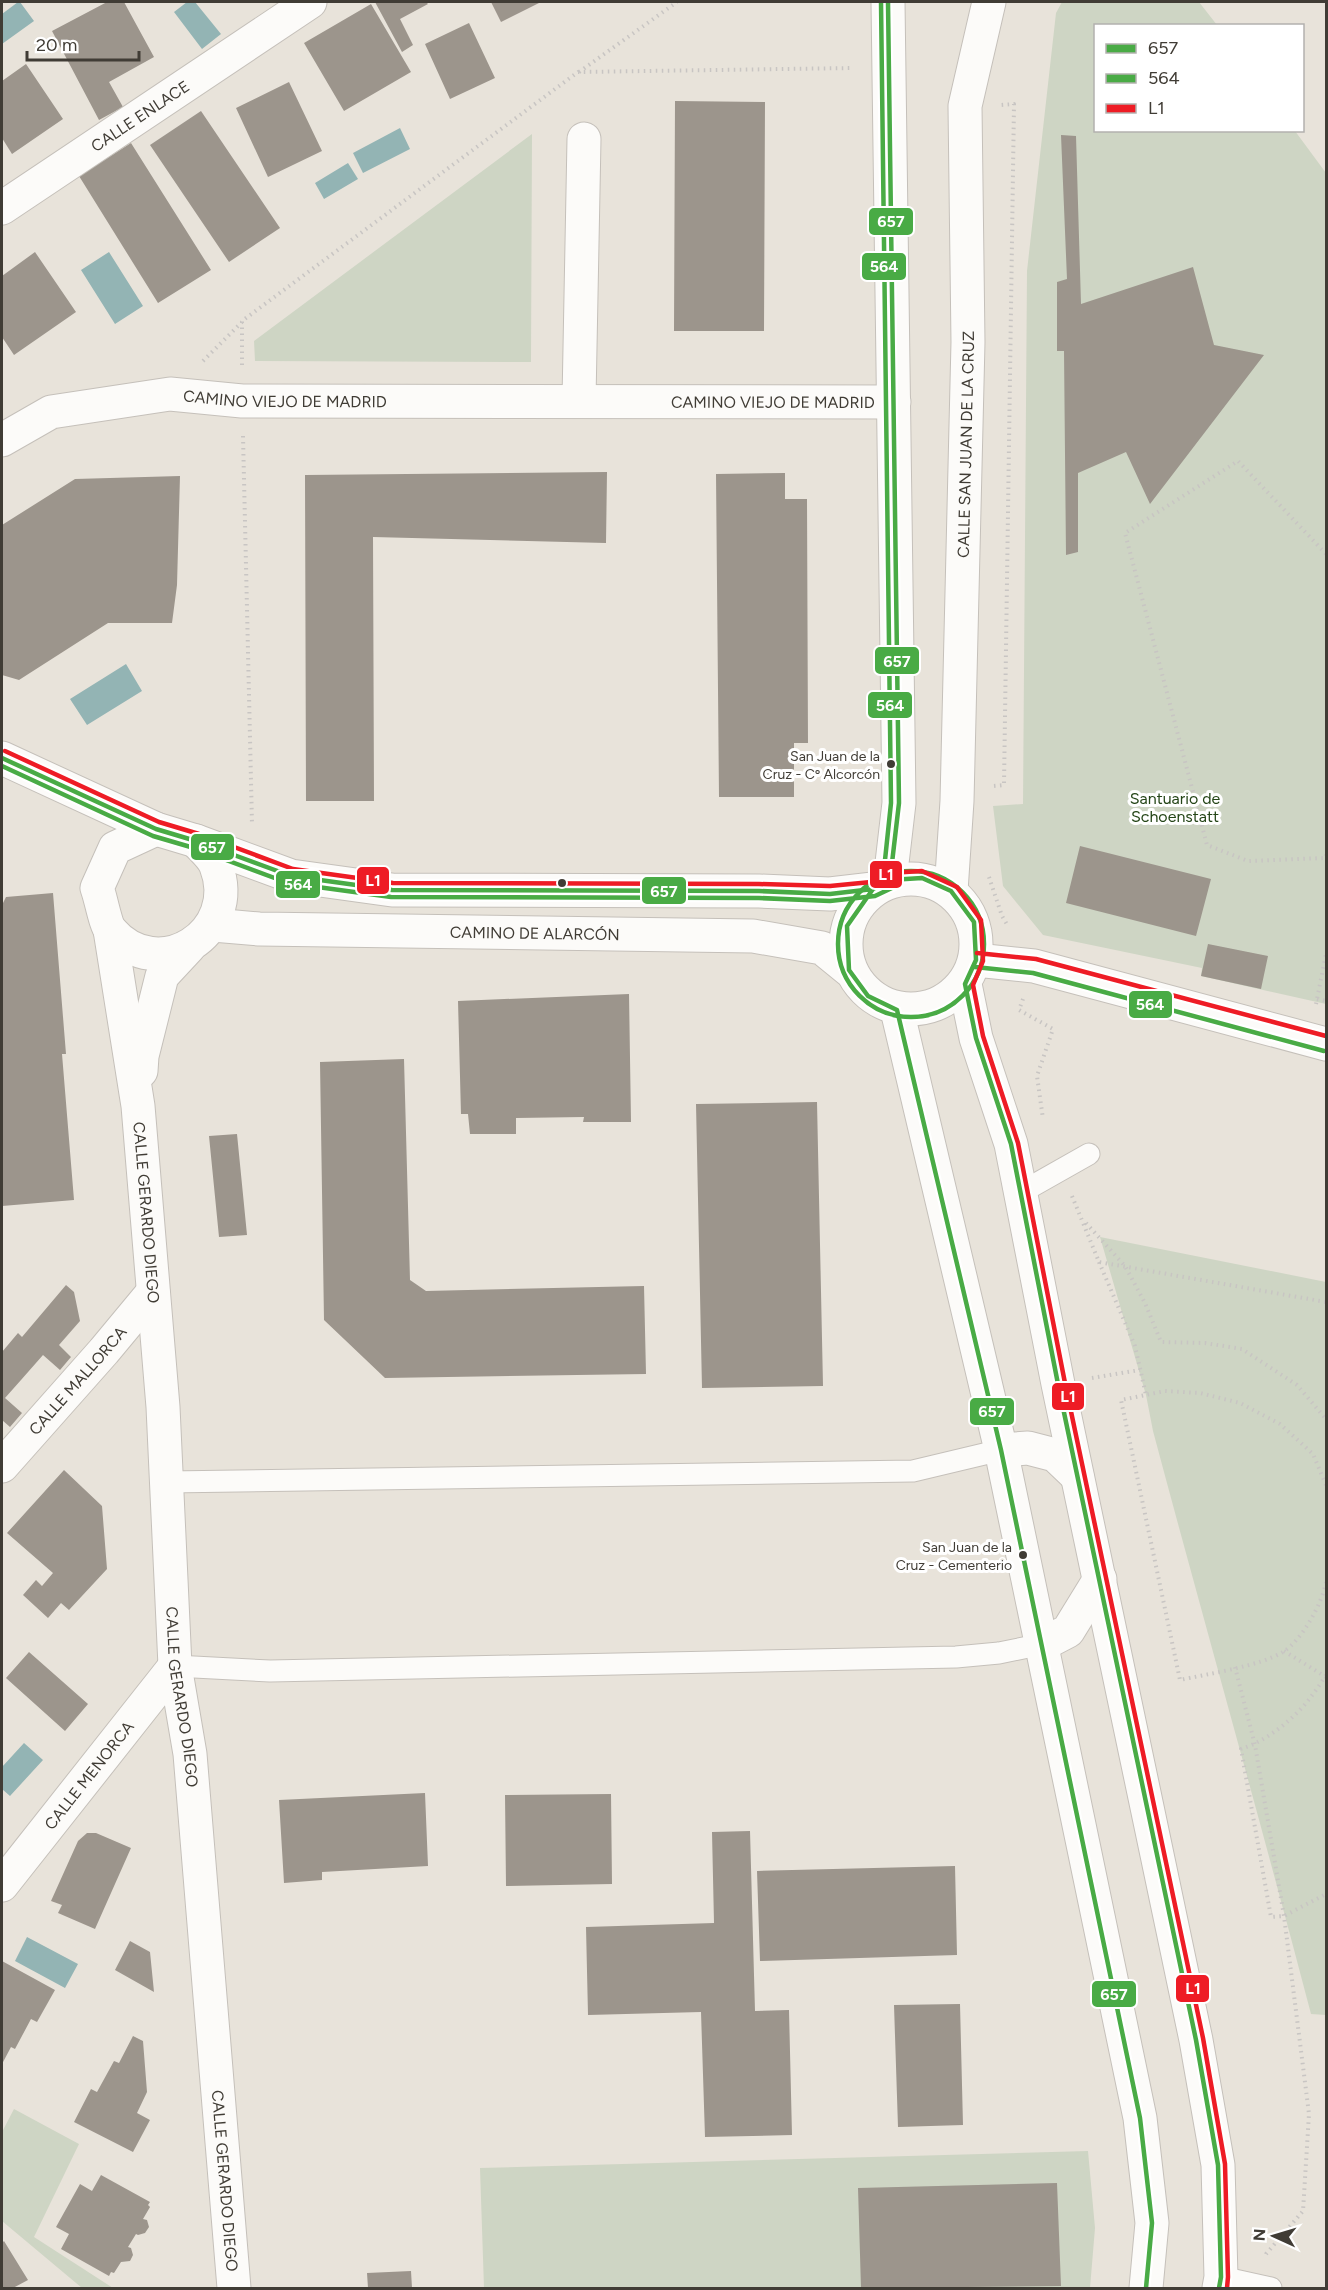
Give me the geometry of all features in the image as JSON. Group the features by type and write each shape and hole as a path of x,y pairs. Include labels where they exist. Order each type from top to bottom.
{"street":[{"name":"CALLE ENLACE","path":"2,208 310,2"},
{"path":"888,2 898,803 881,885 847,926 849,969 868,996 897,1010 935,1007 970,972 1034,966 1326,1044"},
{"name":"CALLE SAN JUAN DE LA CRUZ","path":"951,891 957,801 967,354 965,106 989,2"},
{"path":"579,400 584,139"},
{"name":"CAMINO VIEJO DE MADRID","path":"2,440 51,411 170,394 243,402 579,400 894,402"},
{"path":"2,758 156,830 196,841 291,876 392,890 759,891 830,894 922,878 951,891 974,922 970,972 976,1038 1011,1144 1077,1476 1206,2097 1218,2165 1220,2283"},
{"path":"156,830 115,848 97,888 110,930 133,949 161,954 189,947 213,925 222,895 216,865 196,841"},
{"name":"CAMINO DE ALARCÓN","path":"213,925 259,929 753,936 822,948 849,969"},
{"name":"CALLE GERARDO DIEGO","path":"110,930 138,1106 168,1482 175,1665 190,1754 234,2289"},
{"name":"CALLE GERARDO DIEGO","path":"138,1106 142,1056 162,976 189,947"},
{"path":"897,1010 1001,1449 1140,2118 1152,2223 1146,2289"},
{"name":"CALLE MALLORCA","path":"2,1466 153,1292"},
{"path":"1001,1449 1028,1448 1054,1455 1077,1476"},
{"path":"1043,1644 1068,1631 1100,1578"},
{"name":"CALLE MENORCA","path":"2,1885 175,1665"}],"lane":[{"path":"1020,1193 1089,1154"},
{"path":"168,1482 913,1472 1001,1449"},
{"path":"175,1665 270,1671 932,1657 999,1653 1043,1644"},
{"path":"1220,2283 1266,2287"}],"path":[{"path":"170,394 242,321 578,72 677,2"},
{"path":"578,72 865,68"},
{"path":"965,106 1014,104 1004,785 983,786"},
{"path":"242,321 253,861"},
{"path":"1326,554 1238,461 1125,533 1207,845 1248,861 1326,857 1326,866"},
{"path":"988,876 1002,916 1034,966 1019,1010 1053,1029 1037,1076"},
{"path":"1326,954 1317,999 1326,1000"},
{"path":"1146,1395 1135,1346 1083,1220 1125,1266 1145,1303 1161,1342 1205,1343 1242,1348 1297,1385 1326,1419"},
{"path":"1099,1262 1326,1302"},
{"path":"1326,1485 1313,1454 1280,1424 1240,1403 1200,1393 1165,1391 1121,1400 1180,1680 1248,1665 1284,1652 1307,1626 1324,1594 1326,1582"},
{"path":"1284,1652 1326,1676 1299,1710 1255,1745 1241,1749 1271,1917 1284,1916 1326,1894"},
{"path":"1235,1667 1255,1745 1284,1916 1309,2115 1302,2211 1266,2254 1266,2287"}],"green space":[{"name":"Santuario de Schoenstatt","path":"1062,2 1199,2 1216,24 1094,24 1094,132 1296,132 1326,173 1326,1004 1201,976 1202,968 1043,935 1003,886 993,806 1023,804 1027,271 1056,13"},
{"path":"532,134 531,362 255,361 254,341"},
{"path":"1100,1237 1326,1282 1326,2015 1311,2014 1153,1431 1146,1395"},
{"path":"14,2109 79,2144 34,2237 113,2288 82,2288 2,2221 2,2132"},
{"path":"1088,2151 1095,2228 1090,2288 484,2288 480,2168"}],"water":[{"path":"18,2 34,21 2,44 2,14"},
{"path":"187,2 195,2 221,34 202,49 174,12"},
{"path":"400,128 410,149 363,173 353,153"},
{"path":"348,163 358,179 324,199 315,183"},
{"path":"109,252 143,306 115,324 81,270"},
{"path":"126,664 142,691 87,725 70,699"},
{"path":"24,1743 43,1760 10,1796 2,1789 2,1767"},
{"path":"27,1937 78,1964 65,1988 15,1961"}],"building":[{"path":"107,2 124,2 154,57 109,82 123,107 99,120 52,31"},
{"path":"375,2 426,2 428,4 400,19 413,45 402,52"},
{"path":"491,2 541,2 501,22"},
{"path":"371,4 411,72 344,111 304,43"},
{"path":"469,23 495,78 450,99 425,44"},
{"path":"26,64 63,119 12,154 2,138 2,81"},
{"path":"289,82 322,151 268,177 236,108"},
{"path":"675,101 765,102 764,331 674,331"},
{"path":"201,111 280,228 229,262 150,145"},
{"path":"1061,135 1076,136 1081,304 1193,267 1214,345 1264,355 1150,504 1126,452 1078,473 1078,552 1066,555 1064,351 1057,351 1057,282 1067,279"},
{"path":"131,143 211,270 158,303 79,176"},
{"path":"35,252 76,312 14,355 2,337 2,276"},
{"path":"607,472 606,543 373,537 374,801 306,801 305,475"},
{"path":"785,473 785,499 807,499 808,743 794,743 794,797 719,797 716,474"},
{"path":"180,476 177,585 172,623 108,623 19,680 2,675 2,525 75,479"},
{"path":"1080,846 1211,879 1196,936 1066,903"},
{"path":"53,893 66,1054 62,1054 74,1200 2,1206 2,905 6,897"},
{"path":"1208,944 1268,956 1261,989 1201,976"},
{"path":"629,994 631,1122 583,1122 584,1117 516,1118 516,1134 470,1134 468,1114 461,1114 458,1001"},
{"path":"404,1059 410,1280 426,1291 644,1286 646,1374 385,1378 324,1320 320,1062"},
{"path":"817,1102 823,1386 702,1388 696,1104"},
{"path":"237,1134 247,1235 219,1237 209,1136"},
{"path":"66,1285 74,1292 80,1321 59,1345 71,1357 60,1370 43,1355 5,1398 22,1413 10,1427 2,1420 2,1352 18,1333 22,1337"},
{"path":"64,1470 102,1506 107,1569 69,1610 61,1603 48,1618 23,1595 36,1580 42,1586 53,1573 7,1533"},
{"path":"29,1652 88,1704 65,1731 6,1678"},
{"path":"425,1793 428,1866 322,1872 322,1880 284,1883 279,1800"},
{"path":"611,1794 612,1884 506,1886 505,1795"},
{"path":"750,1831 755,2011 789,2010 792,2135 705,2137 701,2012 588,2015 586,1927 714,1923 712,1832"},
{"path":"87,1833 96,1833 131,1848 95,1929 58,1913 62,1905 51,1901 78,1841"},
{"path":"955,1866 957,1955 760,1961 757,1871"},
{"path":"130,1941 150,1952 154,1992 115,1970"},
{"path":"2,1961 55,1990 37,2022 31,2019 15,2049 11,2047 2,2064"},
{"path":"960,2004 963,2125 898,2127 894,2005"},
{"path":"133,2036 143,2041 147,2092 137,2113 150,2120 133,2152 74,2122 91,2089 97,2092 114,2061 119,2063"},
{"path":"101,2175 150,2202 148,2205 150,2207 143,2219 147,2220 149,2227 145,2233 136,2234 128,2247 131,2248 133,2255 130,2261 121,2262 114,2273 111,2272 109,2276 61,2249 69,2234 56,2227 80,2184 92,2191"},
{"path":"1057,2183 1061,2286 861,2288 858,2188"},
{"path":"4,2241 28,2280 13,2288 2,2288 2,2243"},
{"path":"411,2271 412,2288 368,2288 367,2273"}],"transit line":[{"name":"564","path":"881,2 891,803 883,879"},
{"name":"657","path":"888,2 899,803 890,880"},
{"name":"L1","path":"5,751 159,822 199,834 293,869 393,883 830,886 871,882 889,873 922,871 957,887 981,920 983,961 973,985 983,1036 1018,1143 1065,1383 1203,2038 1225,2164 1227,2288"},
{"name":"657","path":"2,758 156,829 196,841 291,876 392,890 759,891 830,894 873,889 890,880"},
{"name":"564","path":"2,766 153,836 194,848 288,883 391,897 759,898 830,901 875,896 894,887"},
{"name":"564","path":"911,871 939,877 962,893 978,916 984,944 978,972 962,995 939,1011 911,1017 883,1011 860,995 844,972 838,944 844,916 860,893 883,877 911,871"},
{"name":"657","path":"1146,2288 1152,2223 1140,2118 1001,1450 897,1010 868,996 849,970 847,926 873,889 890,880 922,878 951,891 974,922 976,960 965,984 976,1038 1011,1144 1058,1384 1196,2040 1218,2165 1221,2277 1219,2288"},
{"name":"L1","path":"977,953 1036,959 1326,1036"},
{"name":"564","path":"975,967 1033,973 1324,1051"}],"place":[{"name":"San Juan de la Cruz - Cº Alcorcón","path":"891,764"},
{"name":"San Juan de la Cruz - Cementerio","path":"1023,1555"}]}
